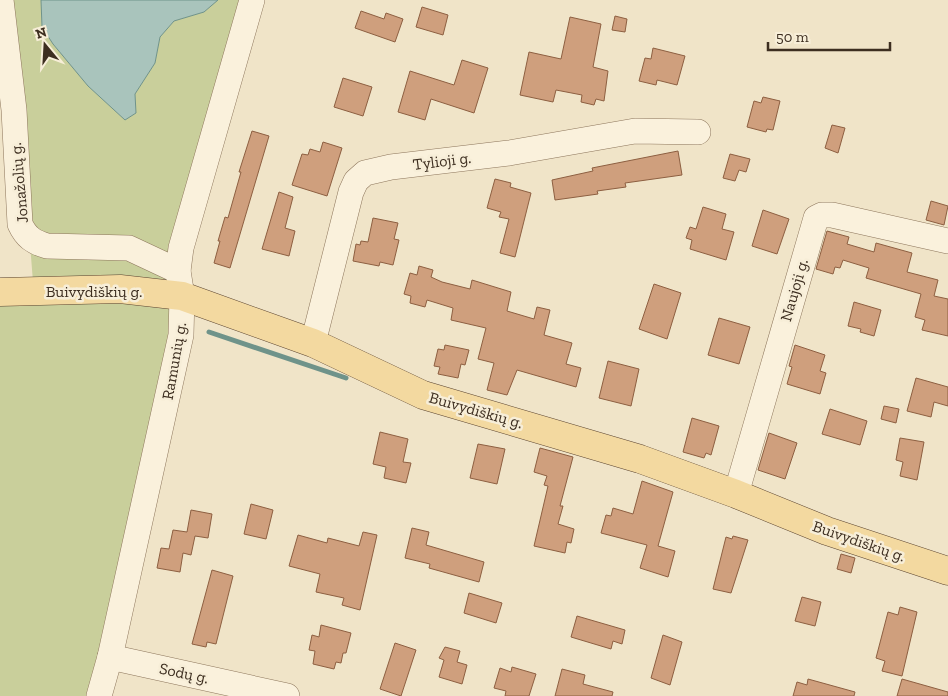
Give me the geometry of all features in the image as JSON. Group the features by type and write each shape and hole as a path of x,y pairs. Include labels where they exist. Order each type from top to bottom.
{"main road":[{"name":"Buivydiškių g.","path":"0,292 120,289 180,284 423,395 640,459 736,494 827,531 948,571"}],"street":[{"name":"Jonažolių g.","path":"1,0 14,110 20,224 25,234 35,242 47,246 129,248 180,284"},
{"name":"Ramunių g.","path":"99,696 110,657 178,354 183,316 180,284 181,248 252,0"},
{"name":"Tylioji g.","path":"313,344 351,192 356,181 365,173 391,167 509,153 635,131 698,132"},
{"name":"Naujoji g.","path":"736,494 816,218 822,215 832,215 948,241"},
{"name":"Sodų g.","path":"110,657 287,696"}],"green space":[{"path":"11,0 41,0 42,27 53,44 88,86 125,120 136,113 135,94 155,63 160,37 174,21 204,12 218,0 245,0 164,285 33,282"},
{"path":"9,300 170,303 175,314 90,696 0,696 0,304"}],"water":[{"path":"41,0 218,0 204,12 174,21 160,37 155,63 135,94 136,113 125,120 88,86 53,44 42,27"}],"building":[{"path":"422,7 448,15 443,35 416,27"},
{"path":"361,11 384,19 386,13 403,19 395,42 355,28"},
{"path":"615,16 627,19 625,32 612,30"},
{"path":"570,17 601,24 593,67 608,71 604,101 596,99 594,105 581,102 582,95 556,90 553,102 520,95 529,52 561,59"},
{"path":"653,48 685,56 677,85 657,80 656,85 639,81 645,58 651,59"},
{"path":"462,60 488,68 474,113 431,99 425,120 398,112 410,71 454,85"},
{"path":"343,78 372,87 363,116 334,107"},
{"path":"763,97 780,101 773,130 767,129 766,132 747,127 754,101 761,103"},
{"path":"832,125 845,128 838,153 825,148"},
{"path":"252,131 269,136 230,268 214,263 220,241 218,241 225,217 228,218 241,172 239,172"},
{"path":"323,142 342,148 327,196 292,185 302,154 308,155 310,149 320,152"},
{"path":"678,151 682,175 625,183 626,187 597,191 598,194 555,200 552,180 593,171 592,168"},
{"path":"730,154 750,159 746,172 739,170 735,181 723,178"},
{"path":"495,179 511,183 510,187 531,193 515,257 500,253 509,219 499,217 501,212 487,208"},
{"path":"279,192 293,197 285,228 295,231 289,256 262,249"},
{"path":"931,201 948,206 944,225 926,220"},
{"path":"703,207 726,214 722,229 734,232 726,260 690,249 692,240 686,238 690,227 696,229"},
{"path":"763,210 789,219 777,254 752,246"},
{"path":"373,218 398,223 394,239 399,240 393,265 380,262 379,266 353,261 356,244 360,245 361,241 368,242"},
{"path":"827,231 849,237 847,244 874,252 876,243 912,253 907,272 938,280 934,296 948,299 948,336 922,330 925,320 915,317 921,294 866,278 869,268 843,260 840,268 835,267 833,274 816,269"},
{"path":"419,266 433,270 431,277 442,282 470,289 472,280 511,292 507,311 534,319 537,307 550,310 544,335 572,343 566,364 581,368 576,387 517,370 507,395 487,390 494,363 478,359 486,328 451,320 453,308 427,300 425,307 410,303 411,296 404,294 410,273 417,275"},
{"path":"654,284 681,293 667,339 639,329"},
{"path":"854,302 881,310 874,336 860,332 861,329 848,326"},
{"path":"719,318 750,327 739,364 708,355"},
{"path":"445,345 469,350 465,365 461,364 458,378 438,374 440,367 434,366 438,349 444,350"},
{"path":"795,345 825,355 820,371 826,373 820,394 787,384 792,367 789,366"},
{"path":"608,361 639,369 631,406 599,398"},
{"path":"916,378 948,387 948,406 934,402 931,417 907,411"},
{"path":"884,406 899,409 896,423 881,419"},
{"path":"830,409 867,421 860,445 822,434"},
{"path":"692,418 719,426 711,455 706,453 704,458 683,452"},
{"path":"380,432 408,439 403,462 411,463 406,483 384,478 386,467 373,464"},
{"path":"769,433 797,443 785,479 758,470"},
{"path":"900,438 924,442 917,480 900,476 903,462 896,460"},
{"path":"478,444 505,449 497,484 470,478"},
{"path":"540,448 573,457 560,506 563,506 558,524 574,529 571,543 567,542 565,553 534,546 548,486 544,485 547,476 534,472"},
{"path":"642,481 673,492 658,546 675,551 668,577 640,568 647,545 601,533 606,515 611,516 613,508 633,514"},
{"path":"251,504 273,510 266,539 244,534"},
{"path":"191,510 212,514 208,538 195,536 191,555 183,553 180,572 157,568 161,548 169,549 173,530 187,532"},
{"path":"412,528 429,532 426,545 484,562 479,582 429,568 430,564 405,558"},
{"path":"363,532 377,535 360,610 342,605 344,598 316,592 320,574 289,566 298,535 327,543 328,538 359,546"},
{"path":"733,536 748,540 731,593 713,589 726,537 732,539"},
{"path":"841,554 855,558 851,573 837,569"},
{"path":"212,570 233,576 216,644 207,642 206,647 192,644"},
{"path":"469,593 502,603 496,623 464,613"},
{"path":"802,597 821,602 815,626 795,621"},
{"path":"900,607 917,612 902,676 882,671 885,661 876,658 888,612 898,615"},
{"path":"577,616 625,630 622,644 613,641 611,649 571,637"},
{"path":"321,625 351,633 346,653 343,653 341,663 336,662 334,669 313,664 315,651 309,650 312,635 319,637"},
{"path":"663,635 682,642 670,685 651,678"},
{"path":"395,643 416,650 401,696 380,689"},
{"path":"445,647 460,651 457,662 467,665 462,684 439,677 444,660 439,658"},
{"path":"512,667 536,674 529,696 505,696 506,691 494,688 500,668 511,672"},
{"path":"562,669 585,675 583,684 613,692 612,696 555,696"},
{"path":"808,679 855,692 854,696 793,696 797,682 807,685"},
{"path":"902,679 948,692 948,696 897,696"}],"waterway":[{"path":"209,332 346,378"}]}
